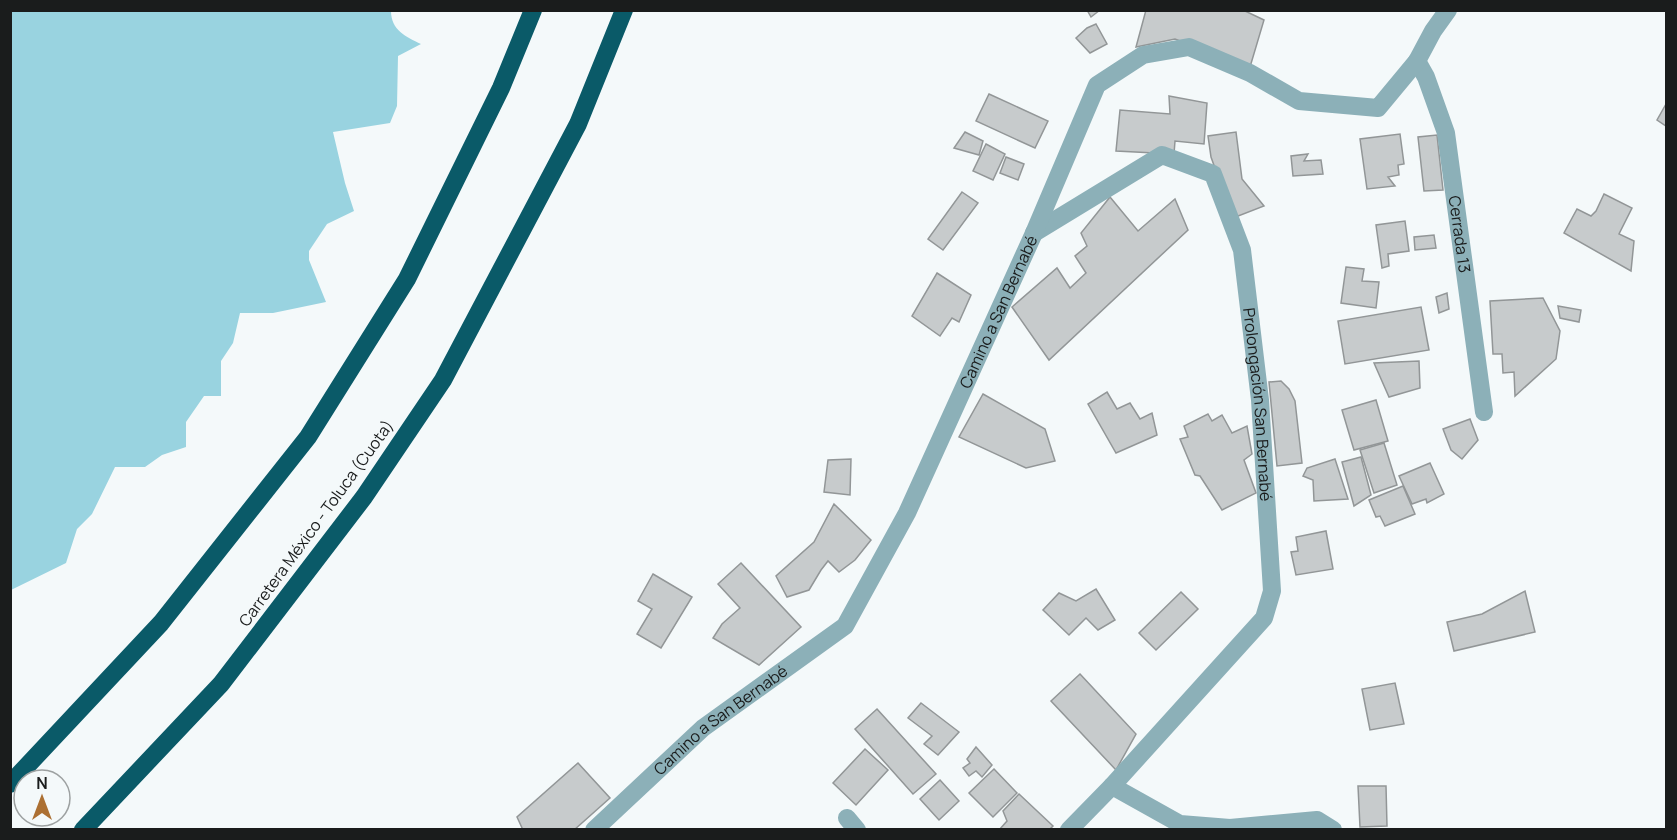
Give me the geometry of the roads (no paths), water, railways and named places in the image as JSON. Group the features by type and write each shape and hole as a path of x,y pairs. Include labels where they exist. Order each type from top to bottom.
{"highway":[{"path":"10,784 161,623 308,436 406,279 501,88 533,10"},
{"name":"Carretera México - Toluca (Cuota)","path":"83,830 221,684 364,497 443,380 578,124 624,10"}],"street":[{"name":"Camino a San Bernabé","path":"594,830 703,728 845,626 907,513 1034,233 1097,85 1143,55 1189,47 1250,73 1299,101 1378,108 1417,61 1433,31 1448,10"},
{"name":"Cerrada 13","path":"1417,61 1426,77 1446,133 1484,412"},
{"name":"Prolongación San Bernabé","path":"1034,233 1162,155 1213,174 1242,250 1260,399 1272,591 1264,618 1112,786"},
{"path":"1069,830 1112,786 1180,824 1230,828 1317,820 1333,830"}]}
